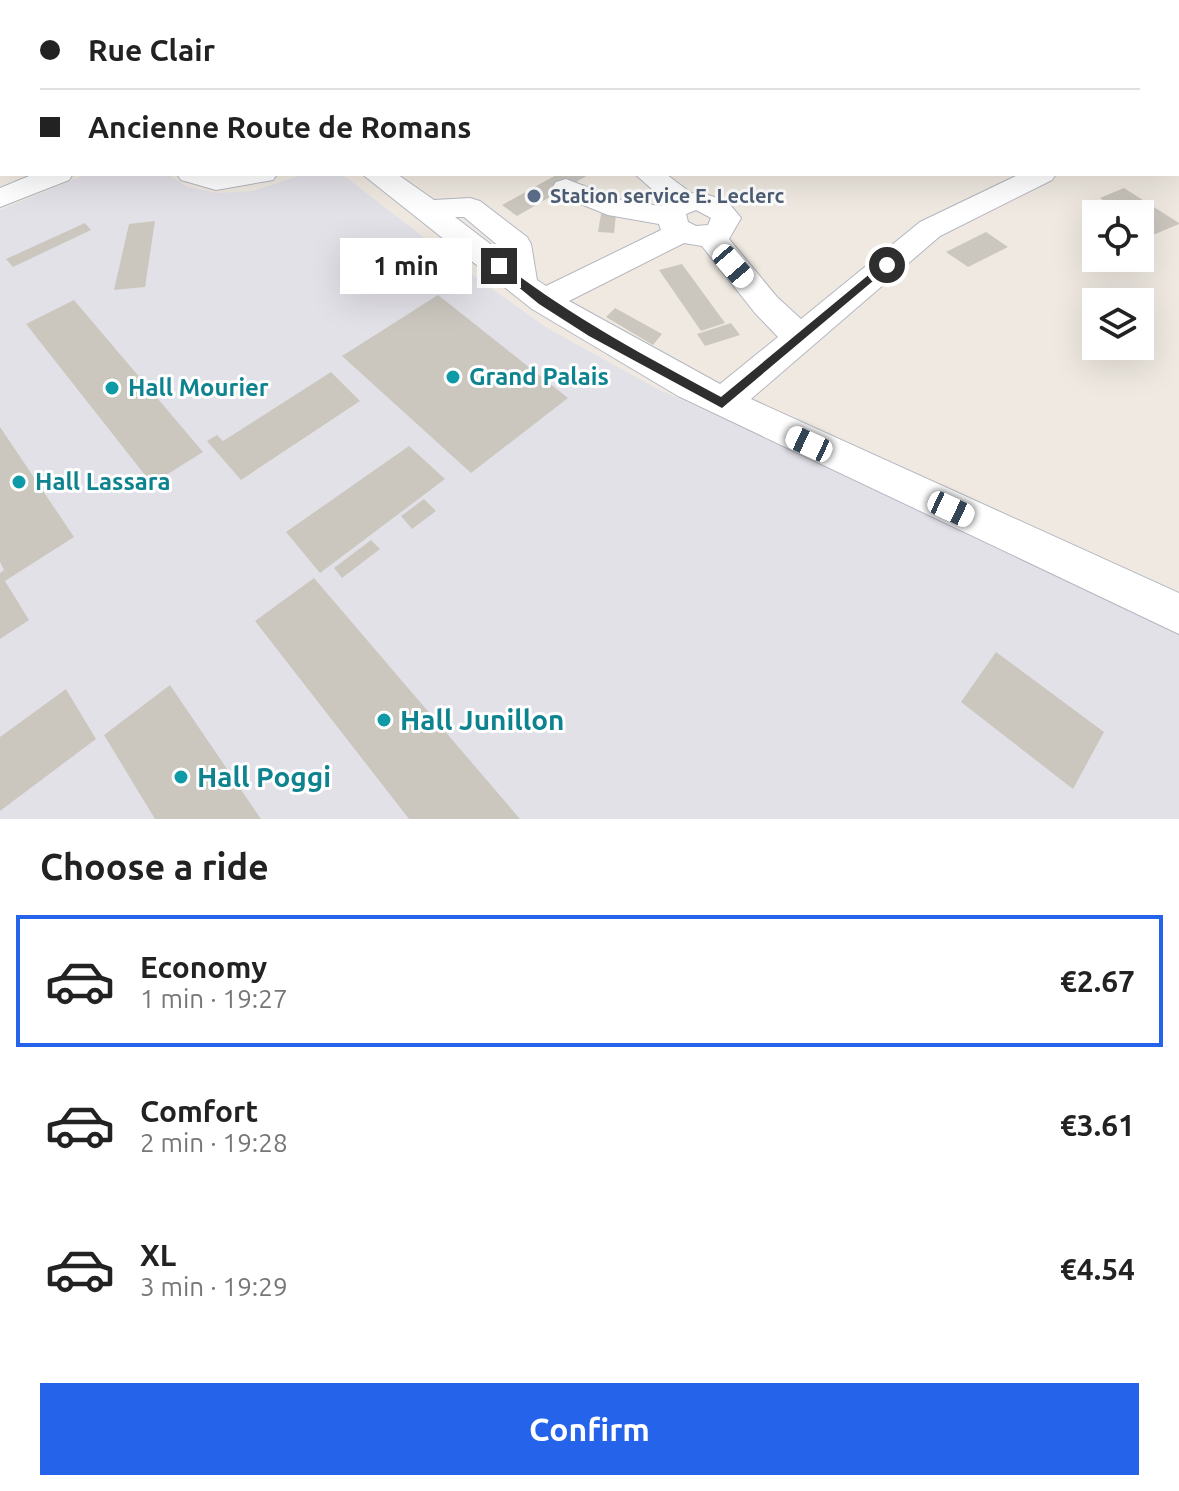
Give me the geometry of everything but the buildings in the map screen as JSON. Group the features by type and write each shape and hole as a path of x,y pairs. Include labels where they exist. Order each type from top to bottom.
{"street":[{"path":"0,198 54,176"},
{"path":"198,176 216,181 250,176"},
{"path":"380,176 393,183 533,293 593,333 722,403 1179,614"},
{"path":"651,176 686,222 799,337"},
{"path":"722,403 930,229 1038,176"},
{"path":"553,180 618,209 686,222"},
{"path":"533,293 686,222"}],"shaded area":[{"path":"82,176 171,176 187,187 218,193 253,191 298,176 347,178 547,328 656,388 1179,629 1179,819 0,819 0,210"}],"place":[{"name":"Station service E. Leclerc","path":"534,196"},
{"name":"Grand Palais","path":"453,377"},
{"name":"Hall Mourier","path":"112,388"},
{"name":"Hall Lassara","path":"19,482"},
{"name":"Hall Junillon","path":"384,720"},
{"name":"Hall Poggi","path":"181,777"}],"route":[{"path":"499,266 543,301 593,333 722,403 887,265"}]}
